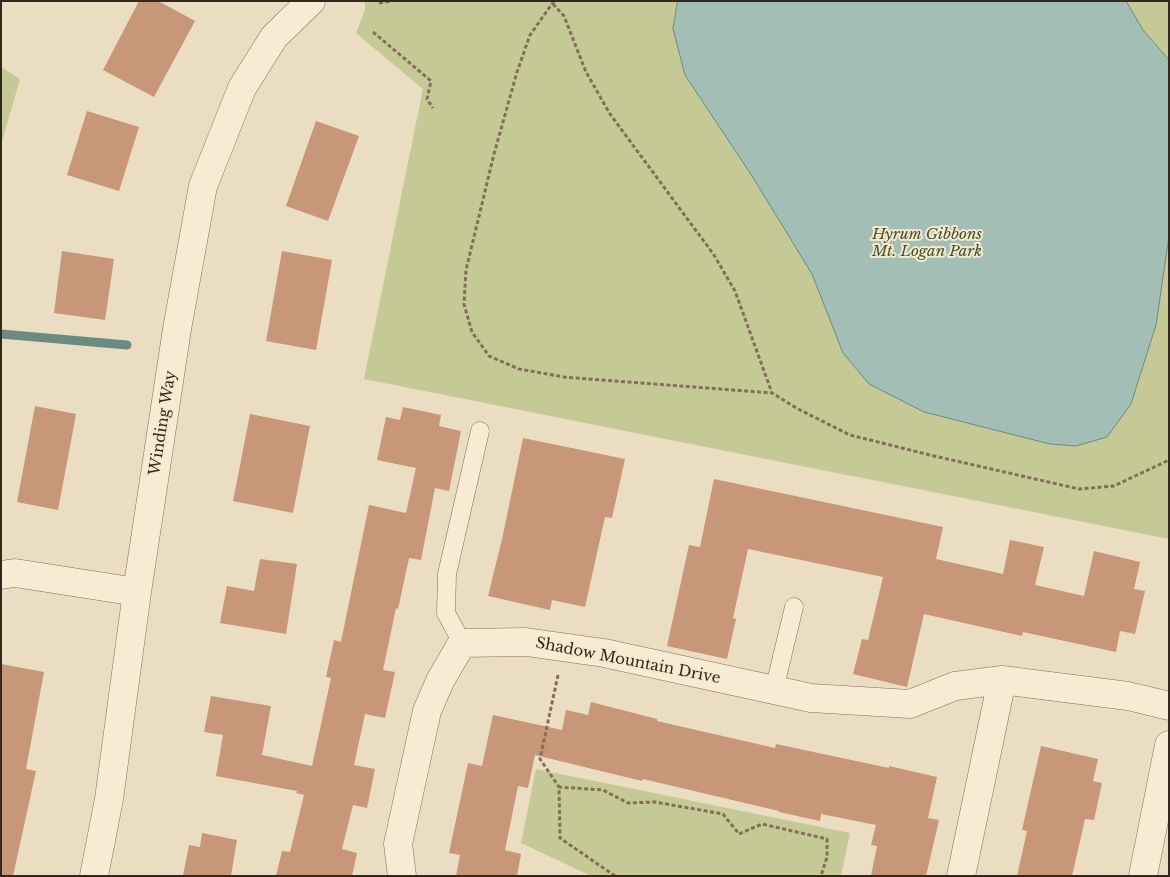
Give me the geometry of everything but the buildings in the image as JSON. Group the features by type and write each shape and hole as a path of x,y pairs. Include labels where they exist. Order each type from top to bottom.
{"street":[{"name":"Winding Way","path":"94,876 109,799 137,592 177,328 203,186 242,88 274,37 311,1"},
{"path":"1,574 15,572 137,592"},
{"name":"Shadow Mountain Drive","path":"462,643 526,642 604,653 811,698 910,704 954,686 1002,680 1128,696 1169,706"},
{"path":"402,876 398,844 427,711 440,680 462,643"},
{"path":"960,876 1002,680"},
{"path":"1143,876 1169,745"}],"lane":[{"path":"462,643 446,613 447,574 480,431"},
{"path":"774,690 794,607"}],"path":[{"path":"379,3 392,1"},
{"path":"772,393 735,292 714,255 610,114 586,72 564,16 554,3 530,35 517,72 487,182 466,270 464,304 472,332 489,356 519,369 564,377 772,393 798,409 850,435 1079,490 1114,486 1169,460"},
{"path":"373,32 431,81 428,99 433,108"},
{"path":"563,647 540,759 559,787 560,838 615,876"},
{"path":"559,787 603,790 628,803 655,802 723,814 739,834 762,824 827,839 827,857 821,876"}],"green space":[{"name":"Hyrum Gibbons Mt. Logan Park","path":"365,1 1169,1 1169,539 364,379 423,89 356,33 365,10"},
{"path":"1,67 20,79 1,145"},
{"path":"536,769 850,833 841,876 591,876 521,843"}],"water":[{"path":"678,1 1126,1 1143,30 1169,60 1169,236 1156,325 1131,404 1107,437 1076,446 1050,444 924,412 869,384 843,353 812,274 752,176 685,75 673,29"}],"waterway":[{"path":"1,334 127,345"}]}
